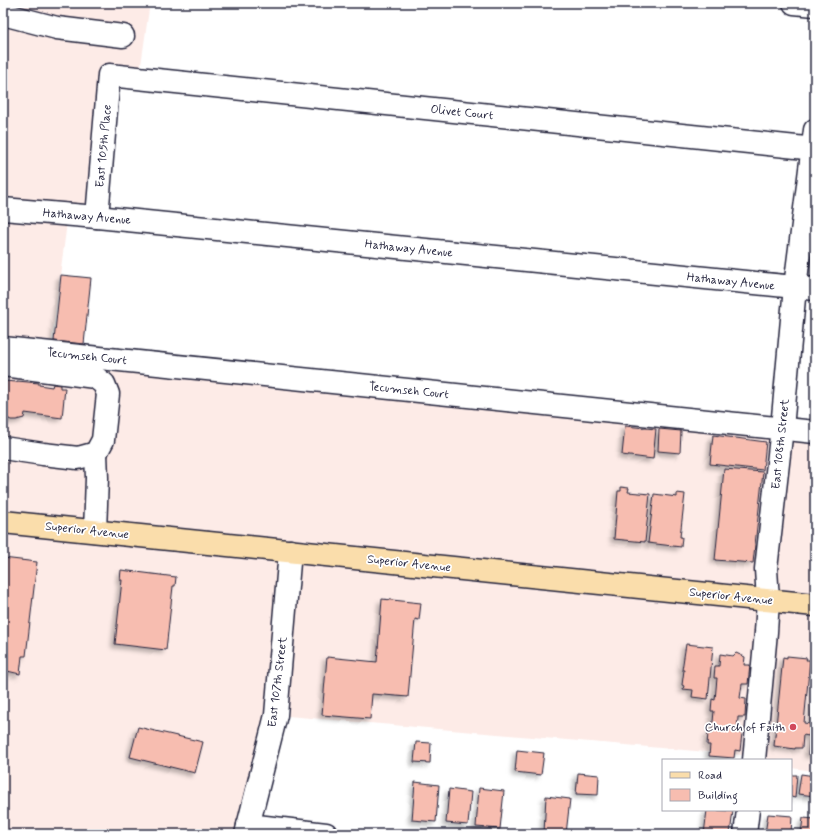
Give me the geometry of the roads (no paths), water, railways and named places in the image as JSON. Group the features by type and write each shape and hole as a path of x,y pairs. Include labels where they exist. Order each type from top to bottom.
{"main road":[{"name":"Superior Avenue","path":"3,522 815,605"}],"street":[{"path":"794,3 815,5"},
{"path":"3,14 57,28 123,36"},
{"name":"Olivet Court","path":"109,75 814,142"},
{"name":"East 105th Place","path":"97,217 109,75"},
{"name":"East 108th Street","path":"754,759 766,632 768,600 766,569 782,428 805,288 814,142"},
{"name":"Hathaway Avenue","path":"3,209 97,217 805,288"},
{"name":"Tecumseh Court","path":"3,348 815,432"},
{"path":"3,365 94,377 104,384 108,394 103,440 96,453 97,478 95,531"},
{"path":"3,448 78,458 96,453"},
{"name":"East 107th Street","path":"247,830 276,715 290,551"},
{"path":"745,834 748,811"},
{"path":"247,830 326,834"}],"place":[{"name":"Church of Faith","path":"793,727"}]}
